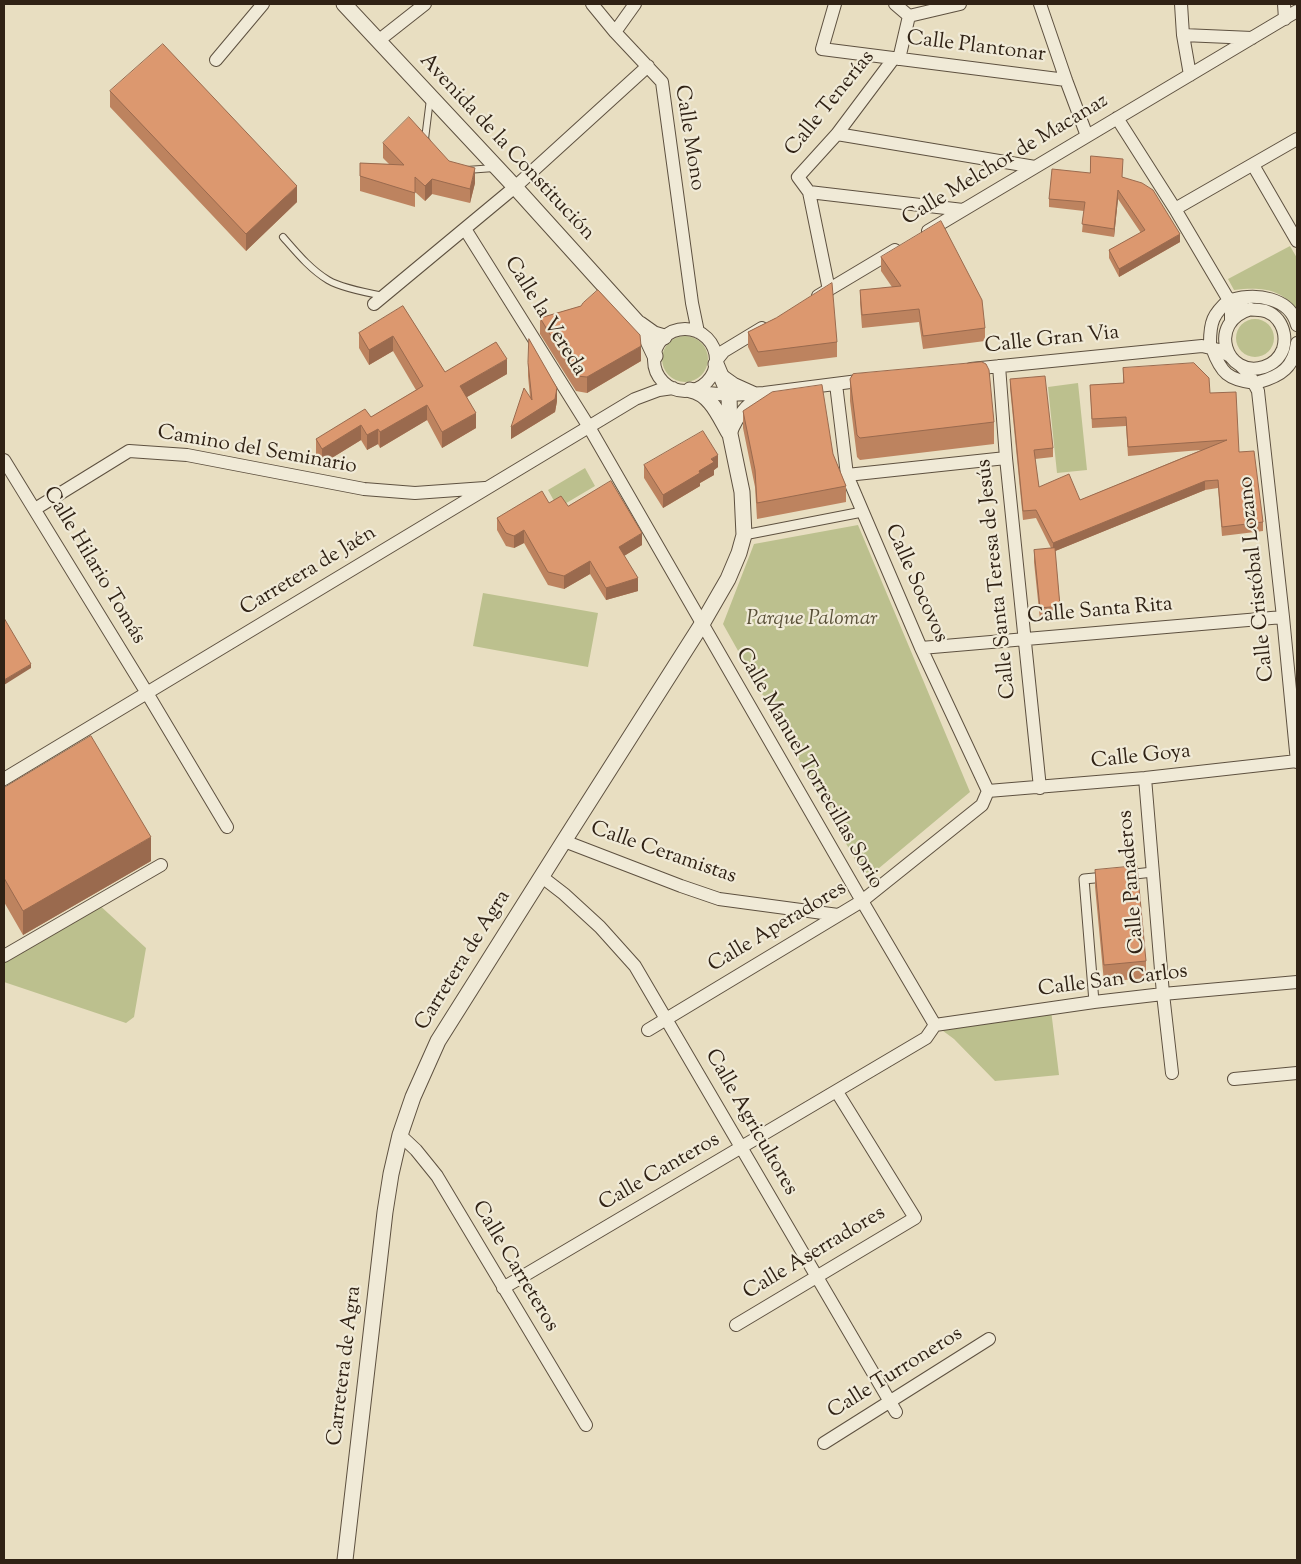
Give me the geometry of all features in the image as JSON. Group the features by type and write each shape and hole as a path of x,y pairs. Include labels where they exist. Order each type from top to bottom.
{"street":[{"path":"216,60 263,4"},
{"name":"Avenida de la Constitución","path":"344,4 515,187 637,322 655,356"},
{"path":"378,41 425,4"},
{"name":"Calle Mono","path":"592,4 615,32 662,82 692,303 698,332"},
{"path":"615,32 635,4"},
{"name":"Calle Plantonar","path":"835,4 822,49 1066,80"},
{"path":"895,4 909,16 960,4"},
{"path":"1040,4 1087,136"},
{"path":"1181,4 1183,35 1190,75"},
{"path":"1284,4 1285,18"},
{"name":"Calle Melchor de Macanaz","path":"921,235 1297,11"},
{"name":"Calle Tenerías","path":"829,290 809,192 798,177 837,134 896,58 909,16"},
{"path":"1183,35 1252,38"},
{"path":"374,304 515,187 648,66"},
{"path":"1117,118 1229,299 1231,304 1231,321 1226,333 1225,342 1230,356"},
{"path":"837,134 1035,167"},
{"path":"1175,209 1297,139"},
{"path":"1252,165 1297,240"},
{"path":"809,192 963,210"},
{"name":"Calle la Vereda","path":"465,229 589,427"},
{"name":"Calle Melchor de Macanaz","path":"812,300 904,245"},
{"path":"1297,326 1290,311 1282,304 1271,299 1255,296 1229,299 1217,310 1212,320 1208,346 1223,371 1230,377 1257,385 1280,375 1294,358 1297,343"},
{"path":"1229,299 1243,308 1260,309 1269,313 1277,318 1288,332 1297,334"},
{"path":"679,330 692,303"},
{"path":"1231,321 1242,312 1251,309"},
{"name":"Avenida de la Constitución","path":"637,322 654,334 664,337"},
{"path":"694,391 712,376 724,351 768,324"},
{"path":"1282,326 1285,335 1283,348"},
{"path":"734,344 727,347 719,347 706,336 688,329 671,333 664,337 655,356 657,373 672,388 684,391 729,395 760,394 874,380"},
{"path":"1208,346 1226,333"},
{"path":"1257,385 1261,373 1275,361 1283,348 1297,338"},
{"path":"712,343 718,366 734,384 760,394"},
{"path":"1208,346 1230,356 1249,374 1257,385"},
{"name":"Calle Gran Via","path":"961,370 1208,346"},
{"path":"1240,365 1249,368 1267,366"},
{"name":"Carretera de Agra","path":"345,1560 385,1212 400,1135 412,1097 438,1041 702,624 728,579 739,553 744,535 742,492 730,434 729,395 718,366"},
{"name":"Calle Santa Teresa de Jesús","path":"999,366 1006,458 1040,788"},
{"name":"Carretera de Jaén","path":"635,399 657,373"},
{"name":"Calle Socovos","path":"836,384 847,475 921,648 988,791"},
{"name":"Calle Cristóbal Lozano","path":"1257,385 1297,761"},
{"name":"Carretera de Jaén","path":"4,779 635,399 659,390 672,388"},
{"name":"Carretera de Agra","path":"694,391 714,407 730,434"},
{"path":"730,434 745,406 760,394"},
{"name":"Calle Manuel Torrecillas Sorio","path":"589,427 935,1025"},
{"name":"Camino del Seminario","path":"35,509 129,451 188,455 364,489 414,493 488,488"},
{"path":"847,475 1006,458"},
{"name":"Calle Hilario Tomás","path":"4,460 227,827"},
{"path":"744,535 862,512"},
{"name":"Calle Santa Rita","path":"921,648 1283,617"},
{"name":"Calle Goya","path":"988,791 1145,778 1297,761"},
{"name":"Calle Panaderos","path":"1145,778 1163,994 1172,1073"},
{"name":"Calle Aperadores","path":"648,1030 862,901 982,805 988,791"},
{"name":"Calle Ceramistas","path":"564,841 719,899 838,916"},
{"path":"4,956 161,865"},
{"path":"1094,1002 1084,879 1153,872"},
{"name":"Calle Agricultores","path":"542,876 606,933 635,966 893,1407"},
{"name":"Calle San Carlos","path":"935,1025 1094,1002 1297,982"},
{"name":"Calle Canteros","path":"503,1288 926,1038 935,1025"},
{"path":"1234,1079 1297,1072"},
{"name":"Calle Aserradores","path":"736,1325 915,1218 837,1092"},
{"name":"Calle Carreteros","path":"400,1135 416,1150 437,1176 586,1425"},
{"name":"Calle Turroneros","path":"824,1443 893,1407 989,1339"}],"lane":[{"path":"430,146 425,139 431,97"},
{"path":"462,170 496,168"},
{"path":"283,237 307,264 329,281 384,296"}],"green space":[{"path":"1290,246 1297,258 1297,310 1277,293 1261,289 1234,290 1228,279"},
{"path":"1255,319 1268,325 1274,338 1268,351 1255,357 1242,351 1236,338 1242,325"},
{"path":"685,336 698,340 704,346 708,359 704,372 698,378 685,382 672,378 666,372 662,359 666,346 672,340"},
{"path":"1078,383 1087,470 1057,473 1048,387"},
{"path":"585,468 595,486 558,508 548,490"},
{"name":"Parque Palomar","path":"858,525 970,792 866,879 723,624 754,544"},
{"path":"483,593 598,613 588,667 473,646"},
{"path":"96,902 146,948 134,1017 126,1023 4,982 4,956"},
{"path":"1051,1010 1059,1075 995,1081 954,1039 935,1025"}],"building":[{"path":"163,44 297,186 246,234 110,91"},
{"path":"409,117 449,161 475,168 470,189 432,179 425,186 415,177 415,193 360,176 360,163 404,165 383,143"},
{"path":"1091,156 1123,159 1122,177 1142,183 1153,190 1180,234 1119,269 1109,250 1145,230 1118,190 1114,229 1082,224 1085,202 1049,199 1052,169 1090,173"},
{"path":"941,221 982,300 985,328 923,336 919,309 862,315 860,290 901,286 881,257"},
{"path":"832,283 837,342 758,352 748,332 776,318"},
{"path":"598,290 640,335 641,346 587,377 576,376 540,318 581,306"},
{"path":"403,306 445,372 496,342 507,359 460,386 476,413 442,432 427,405 380,432 378,429 367,435 361,425 322,449 316,439 365,409 371,417 423,386 393,336 369,350 359,333"},
{"path":"529,339 557,388 555,399 511,427 524,388 532,400 528,363"},
{"path":"982,362 986,364 989,370 994,422 860,438 857,435 850,379 853,374"},
{"path":"1194,363 1209,378 1210,393 1236,392 1239,452 1254,451 1263,522 1222,527 1218,480 1205,481 1053,543 1036,510 1023,511 1010,379 1045,376 1053,448 1034,450 1039,487 1069,474 1080,500 1227,440 1128,447 1126,417 1092,419 1090,385 1124,383 1123,368"},
{"path":"822,385 833,454 846,486 757,503 755,470 743,411 772,392"},
{"path":"703,431 718,455 711,459 714,462 699,471 700,473 663,495 644,465"},
{"path":"611,481 642,533 619,547 638,578 606,588 590,561 564,576 548,572 524,530 514,536 506,533 497,518 542,491 549,503 561,496 568,506"},
{"path":"1055,548 1060,606 1040,608 1034,550"},
{"path":"4,618 31,664 4,680"},
{"path":"91,736 151,837 23,911 4,878 4,788"},
{"path":"1137,866 1146,961 1104,965 1095,870"}]}
